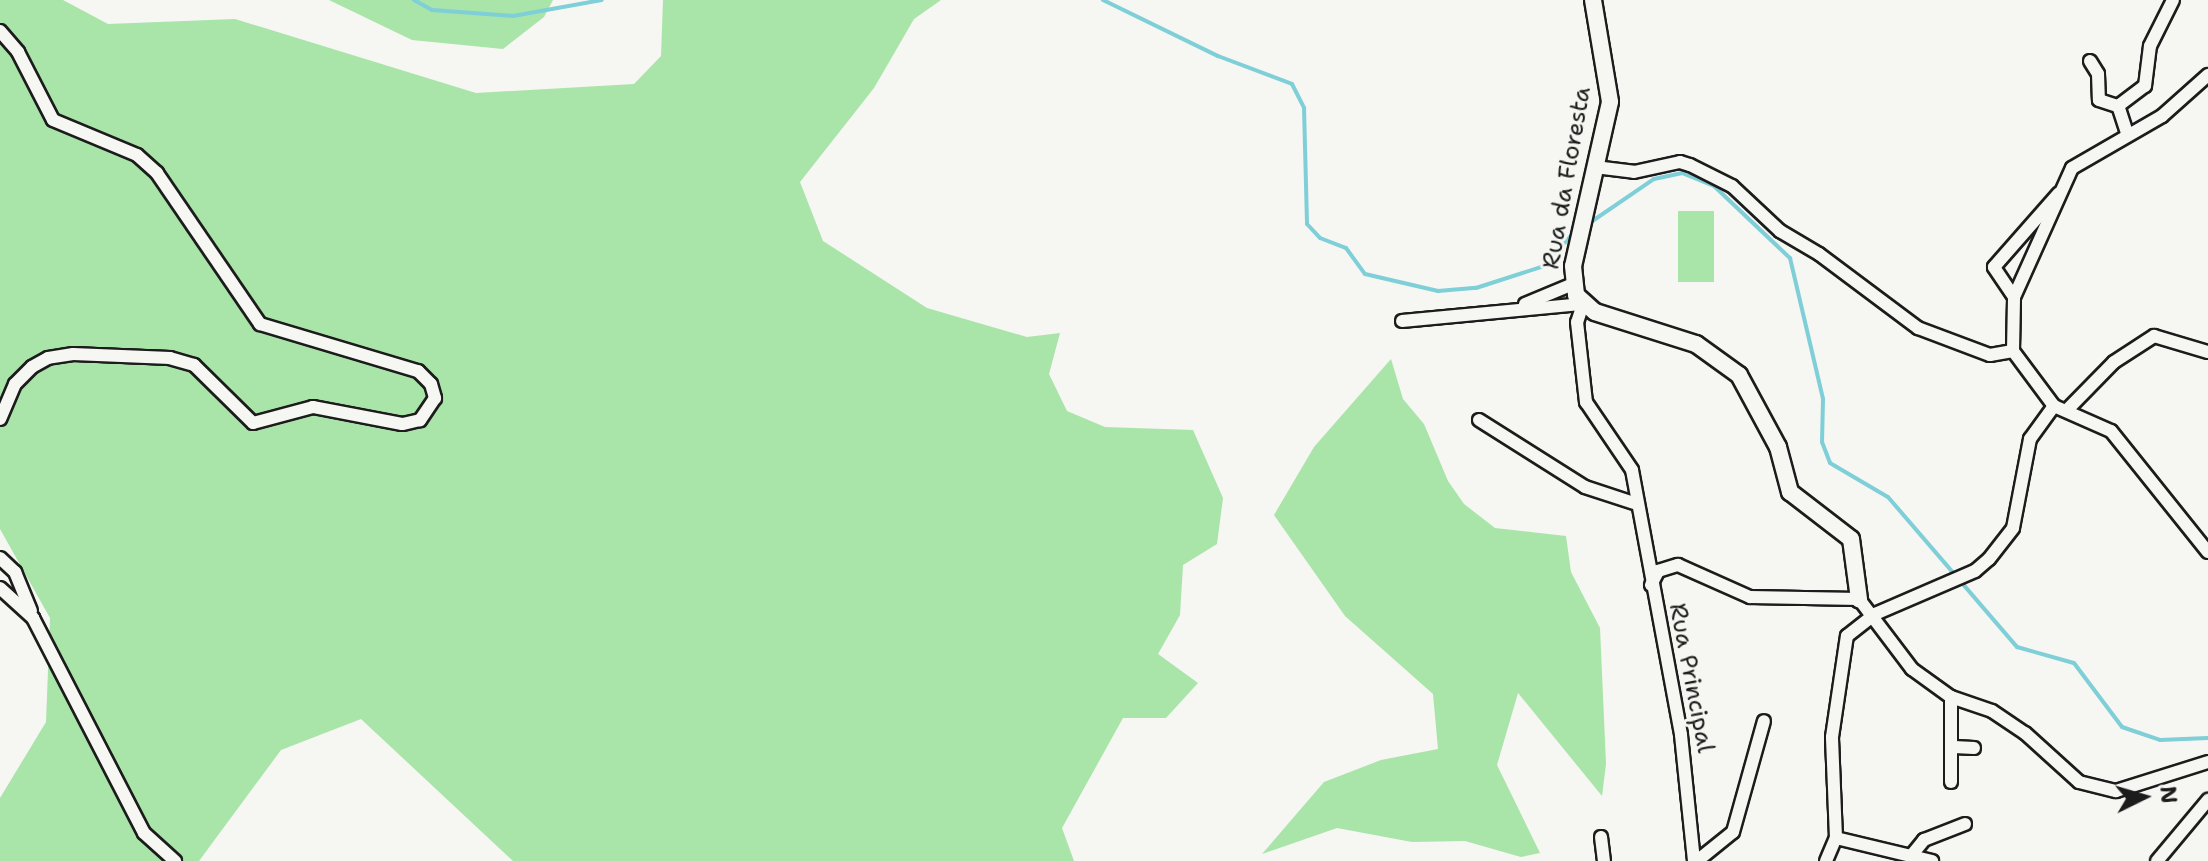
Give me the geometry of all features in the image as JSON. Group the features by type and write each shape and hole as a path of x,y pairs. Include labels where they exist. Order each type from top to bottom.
{"street":[{"name":"Rua da Floresta","path":"1583,304 1573,284 1579,238 1610,102 1593,0"},
{"path":"2118,106 2145,86 2150,46 2173,0"},
{"path":"0,31 18,52 53,120 137,155 157,173 260,324 418,371 431,384 435,398 420,420 402,424 322,407 253,423 194,365 170,358 73,354 48,358 32,367 15,384 0,419"},
{"path":"2090,61 2098,74 2099,100 2118,106"},
{"path":"2014,297 1994,267 2059,193 2082,159 2109,148 2127,133 2162,116 2208,75"},
{"path":"2118,106 2127,133"},
{"path":"1595,167 1634,172 1680,162 1690,165 1732,186 1780,231 1819,254 1918,328 1990,355 2013,351"},
{"path":"2059,193 2054,216 2014,297 2013,351 2060,408 2111,431 2208,552"},
{"path":"1518,306 1573,284"},
{"path":"1402,321 1518,306 1583,304 1696,344 1739,375 1778,447 1790,492 1851,539 1859,599 1875,614 1912,669 1951,697 1992,711 2025,733 2062,771 2100,789 2141,786 2208,762"},
{"name":"Rua Principal","path":"1583,304 1577,322 1586,402 1632,470 1690,788 1696,861"},
{"path":"1826,861 1836,838 1832,737 1847,636 1875,614 1950,582 1989,559 2013,528 2030,439 2060,408 2114,362 2154,336 2208,352"},
{"path":"1479,420 1585,487 1637,504"},
{"path":"0,558 15,572 33,618 144,833 175,861"},
{"path":"1651,587 1658,571 1678,565 1750,597 1859,599"},
{"path":"0,588 33,618"},
{"path":"1951,697 1954,747 1951,782"},
{"path":"1696,861 1733,832 1764,721"},
{"path":"1954,747 1974,748"},
{"path":"2157,861 2208,800"},
{"path":"1911,856 1924,840 1965,824"},
{"path":"1601,837 1604,861"},
{"path":"1836,838 1932,861"}],"green space":[{"path":"0,0 63,0 108,24 235,19 476,93 634,84 661,56 663,0 941,0 914,19 874,88 800,182 823,241 927,308 1027,337 1060,333 1049,374 1067,411 1105,427 1193,430 1223,498 1217,544 1183,565 1180,615 1158,654 1198,683 1166,718 1123,718 1062,828 1074,861 513,861 361,719 281,750 199,861 0,861 0,798 46,722 50,618 0,529"},
{"path":"329,0 553,0 544,17 503,49 412,40"},
{"path":"1678,211 1714,211 1714,282 1678,282"},
{"path":"1391,359 1403,399 1424,424 1448,481 1464,504 1495,528 1566,536 1571,572 1600,628 1606,764 1602,796 1518,693 1497,765 1540,853 1521,857 1465,841 1412,842 1337,828 1262,854 1324,782 1381,760 1438,749 1433,694 1345,616 1274,515 1314,447"}],"waterway":[{"path":"414,0 432,10 513,16 602,0"},
{"path":"1103,0 1218,56 1292,84 1304,108 1307,224 1320,238 1346,248 1365,274 1438,291 1476,288 1541,267 1574,233"},
{"path":"1588,224 1654,179 1682,173 1714,186 1790,258 1823,399 1822,442 1830,463 1888,497 2017,647 2074,663 2122,727 2160,740 2208,738"}]}
